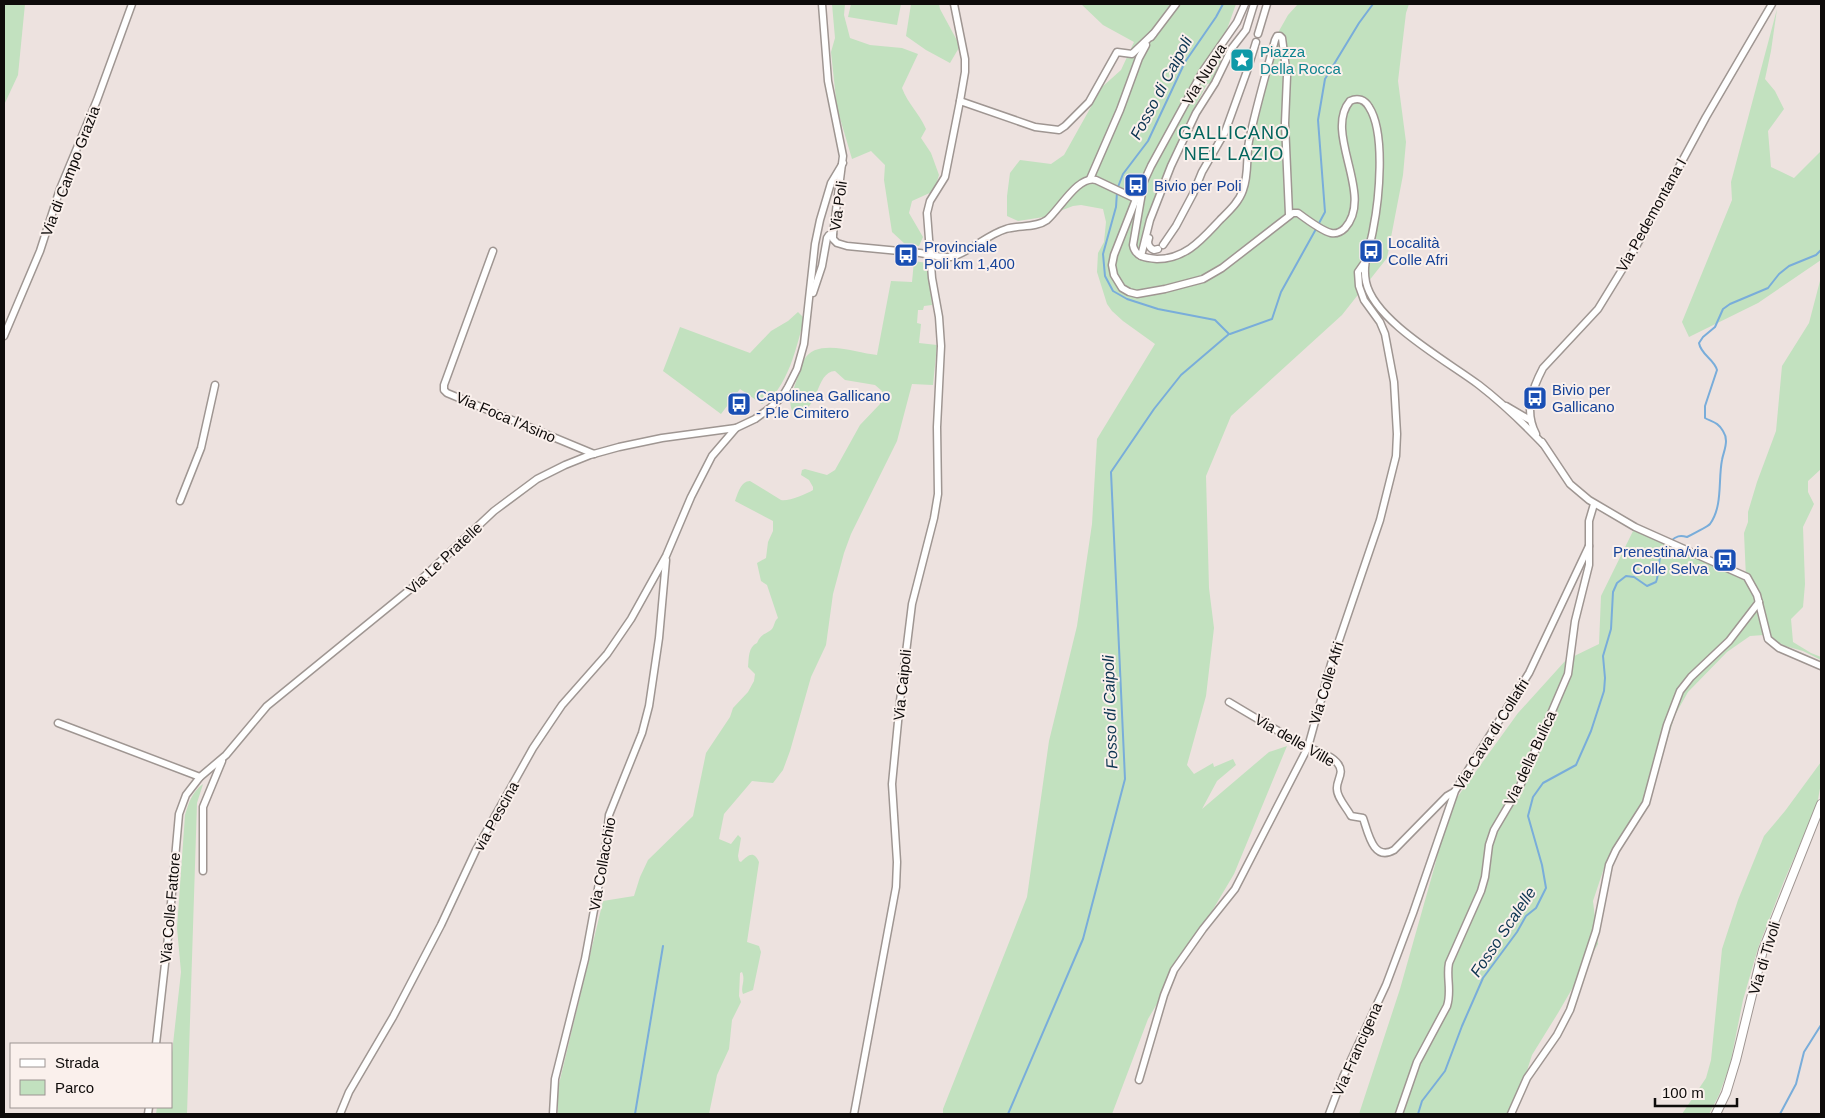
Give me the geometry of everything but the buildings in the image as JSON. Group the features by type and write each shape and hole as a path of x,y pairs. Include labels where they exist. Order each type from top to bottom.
{"main road":[{"name":"Via di Tivoli","path":"1716,1114 1726,1093 1736,1060 1764,950 1821,804"}],"street":[{"name":"Via di Campo Grazia","path":"4,336 36,260 60,189 97,100 132,4"},
{"name":"Via Poli","path":"822,4 828,81 842,145 843,163 833,234 838,244 944,257 954,256 999,232 1044,222 1080,185 1093,180"},
{"name":"Via Caipoli","path":"854,1114 896,886 897,857 892,784 910,618 937,500 937,424 941,346 932,278 928,208 945,178 960,101 965,62 954,4"},
{"path":"1136,199 1093,180 1140,55 1176,4"},
{"name":"Via Nuova","path":"1245,4 1237,22 1200,77 1144,181 1120,237 1112,265 1114,275 1125,291 1132,293 1156,291 1190,283 1210,276 1226,265 1289,214"},
{"path":"1141,256 1150,220 1171,166 1190,124 1215,83 1232,48 1245,32 1254,4"},
{"path":"1258,34 1267,4"},
{"name":"Via Pedemontana I","path":"1530,420 1530,401 1543,368 1598,309 1633,252 1706,117 1772,4"},
{"path":"960,101 1035,127 1059,130 1091,100 1116,52 1132,54 1153,34"},
{"path":"1144,181 1133,245 1135,252 1141,256 1164,258 1194,246 1239,200 1244,187 1249,143 1276,38 1280,36 1282,38 1287,71 1285,117 1289,214"},
{"path":"1150,220 1152,226 1148,244 1152,249 1160,247 1176,226 1202,172 1225,132 1256,42"},
{"name":"Via Colle Afri","path":"1139,1080 1172,975 1203,929 1235,889 1308,747 1331,664 1376,534 1397,452 1398,434 1394,389 1385,334 1380,322 1362,297 1359,286 1358,272 1365,262 1373,231 1379,142 1377,125 1367,104 1358,99 1353,100 1348,104 1343,120 1346,151 1354,195 1353,213 1348,223 1341,231 1334,234 1327,232 1298,213 1289,214"},
{"path":"666,556 691,497 710,460 719,447 736,428 767,411 778,402 787,390 797,369 803,349 810,301 815,244 820,220 830,188 843,163"},
{"path":"810,301 822,266 827,238 833,234"},
{"name":"Via Foca l'Asino","path":"493,250 444,384 444,390 447,393 594,454"},
{"path":"1365,262 1365,277 1369,293 1382,312 1495,399 1543,444"},
{"path":"180,501 201,448 215,385"},
{"path":"1495,399 1530,420 1543,444 1574,488 1594,504 1635,527 1747,577 1755,588 1766,635 1770,642 1779,648 1821,666"},
{"path":"1515,410 1525,407 1530,401"},
{"path":"1522,424 1527,424 1530,420"},
{"name":"Via Le Pratelle","path":"200,777 224,758 267,706 413,588 494,511 544,475 594,454 662,438 736,428"},
{"name":"Via della Bulica","path":"1399,1114 1417,1062 1447,1006 1450,996 1449,963 1482,891 1489,844 1494,830 1520,786 1568,674 1575,621 1588,570 1589,518 1594,504"},
{"name":"Via Cava di Collafri","path":"1386,985 1455,791 1529,673 1590,544"},
{"name":"via Pescina","path":"340,1114 348,1092 394,1017 480,843 538,738 562,705 617,641 641,603 666,556"},
{"name":"Via Collacchio","path":"553,1114 555,1079 587,952 609,818 642,733 648,710 658,645 666,556"},
{"path":"1511,1114 1527,1078 1556,1035 1572,1005 1596,932 1609,865 1648,798 1667,725 1680,691 1690,677 1729,642 1759,602"},
{"name":"Via delle Ville","path":"1228,702 1322,753 1338,764 1341,772 1337,787 1338,794 1351,816 1363,818 1370,840 1376,849 1382,852 1388,853 1394,850 1447,796 1455,791"},
{"path":"58,723 200,777"},
{"path":"203,871 203,807 224,758"},
{"name":"Via Colle Fattore","path":"156,1043 168,937 178,814 186,795 200,777"},
{"name":"Via Francigena","path":"1329,1114 1343,1077 1386,985"}],"green space":[{"path":"4,4 25,4 18,75 4,105"},
{"path":"832,4 845,4 844,15 850,38 870,45 902,48 918,54 902,88 926,129 921,138 931,153 939,175 934,191 912,201 909,213 923,237 919,246 905,244 892,232 884,180 885,165 871,151 852,159 837,108 831,52 835,38"},
{"path":"851,4 901,4 897,25 848,17"},
{"path":"911,4 939,4 960,46 950,63 906,36"},
{"path":"1081,4 1236,4 1226,32 1224,57 1213,83 1207,84 1183,129 1148,216 1142,257 1155,259 1187,250 1240,196 1275,38 1288,15 1298,4 1409,4 1406,13 1398,81 1406,142 1403,175 1387,258 1342,315 1231,416 1206,476 1209,588 1214,628 1206,696 1187,765 1194,774 1213,763 1214,767 1233,759 1236,765 1217,781 1202,809 1269,752 1287,746 1234,874 1148,1019 1112,1114 943,1114 943,1109 1027,897 1049,741 1077,626 1092,524 1097,439 1155,344 1123,321 1107,304 1097,272 1098,253 1104,242 1106,222 1103,209 1081,205 1073,206 1044,217 1018,221 1007,216 1010,173 1020,160 1051,164 1064,155 1102,87 1121,70 1134,42 1103,25"},
{"path":"1777,9 1765,79 1775,91 1784,109 1768,131 1771,167 1794,178 1821,151 1821,260 1758,303 1689,337 1682,322 1732,200 1731,182"},
{"path":"914,261 927,263 932,305 924,306 923,310 918,310 917,323 921,324 919,343 937,345 933,385 912,384 897,441 851,534 833,594 826,645 811,677 783,770 773,783 752,781 724,814 719,839 731,844 738,835 741,838 739,861 741,862 748,856 753,855 759,862 747,942 759,946 761,952 753,990 743,994 743,975 742,972 740,973 739,996 741,1002 732,1020 729,1049 717,1075 709,1114 558,1114 558,1088 603,901 634,896 648,860 693,816 706,753 730,717 733,708 748,692 754,681 755,674 748,667 752,647 762,635 772,629 778,618 767,585 761,581 757,563 766,558 768,542 773,531 773,521 735,501 739,491 744,483 750,481 781,500 788,500 813,490 809,480 801,475 802,470 805,469 827,475 835,470 860,425 880,404 882,391 875,385 845,380 835,371 828,373 823,378 813,401 808,407 802,411 793,412 791,397 801,365 810,353 818,349 838,348 877,355 891,281 912,282"},
{"path":"1821,277 1821,469 1808,481 1808,492 1814,504 1803,527 1805,584 1803,607 1791,619 1793,642 1821,657 1821,660 1803,651 1785,646 1764,635 1750,636 1727,652 1688,692 1675,715 1652,790 1607,859 1593,901 1598,944 1532,1055 1513,1114 1359,1114 1400,989 1435,865 1448,810 1518,713 1566,660 1599,644 1601,596 1635,527 1746,578 1744,533 1757,482 1776,431 1782,366 1809,323"},
{"path":"798,312 804,318 790,366 778,389 771,398 762,404 740,389 721,414 663,371 680,327 750,353 771,331 788,321"},
{"path":"1821,762 1821,783 1817,805 1784,881 1758,948 1743,1000 1730,1065 1719,1095 1709,1114 1682,1114 1706,1078 1711,1060 1722,949 1738,900 1764,836"},
{"path":"203,784 197,803 187,1114 156,1114 157,1108 172,1108 172,1053 181,972 177,928 185,815 199,787"}],"waterway":[{"name":"Fosso di Caipoli","path":"1118,187 1123,174 1148,141 1185,62 1223,4"},
{"name":"Fosso di Caipoli","path":"1318,225 1325,212 1318,120 1325,79 1359,23 1373,4"},
{"name":"Fosso di Caipoli","path":"1008,1114 1083,939 1125,779 1111,472 1154,409 1181,375 1229,334 1215,320 1158,309 1127,299 1113,291 1105,276 1103,254 1116,207 1117,192"},
{"name":"Fosso di Caipoli","path":"1230,334 1272,319 1281,292 1316,229"},
{"name":"Fosso Scalelle","path":"1671,541 1678,536 1687,537 1710,524 1717,509 1722,458 1726,446 1724,432 1715,423 1705,418 1705,406 1717,370 1702,351 1699,343 1715,327 1723,309 1730,304 1768,288 1779,274 1789,266 1816,255 1821,250"},
{"name":"Fosso Scalelle","path":"1418,1114 1422,1101 1445,1071 1483,978 1517,932 1526,916 1536,908 1546,888 1542,865 1528,816 1533,797 1543,783 1576,765 1591,731 1604,691 1603,656 1611,629 1613,592 1617,583 1626,576 1634,577 1647,586 1656,582 1661,553 1667,544"},
{"path":"635,1114 663,946"},
{"path":"1780,1114 1796,1084 1804,1052 1821,1025"}],"place":[{"name":"Piazza Della Rocca","path":"1242,60"},
{"name":"Bivio per Poli","path":"1136,185"},
{"name":"Località Colle Afri","path":"1371,251"},
{"name":"Provinciale Poli km 1,400","path":"906,255"},
{"name":"Bivio per Gallicano","path":"1535,398"},
{"name":"Capolinea Gallicano - P.le Cimitero","path":"739,404"},
{"name":"Prenestina/via Colle Selva","path":"1725,560"}],"district":[{"name":"GALLICANO NEL LAZIO","path":"1234,143"}]}
